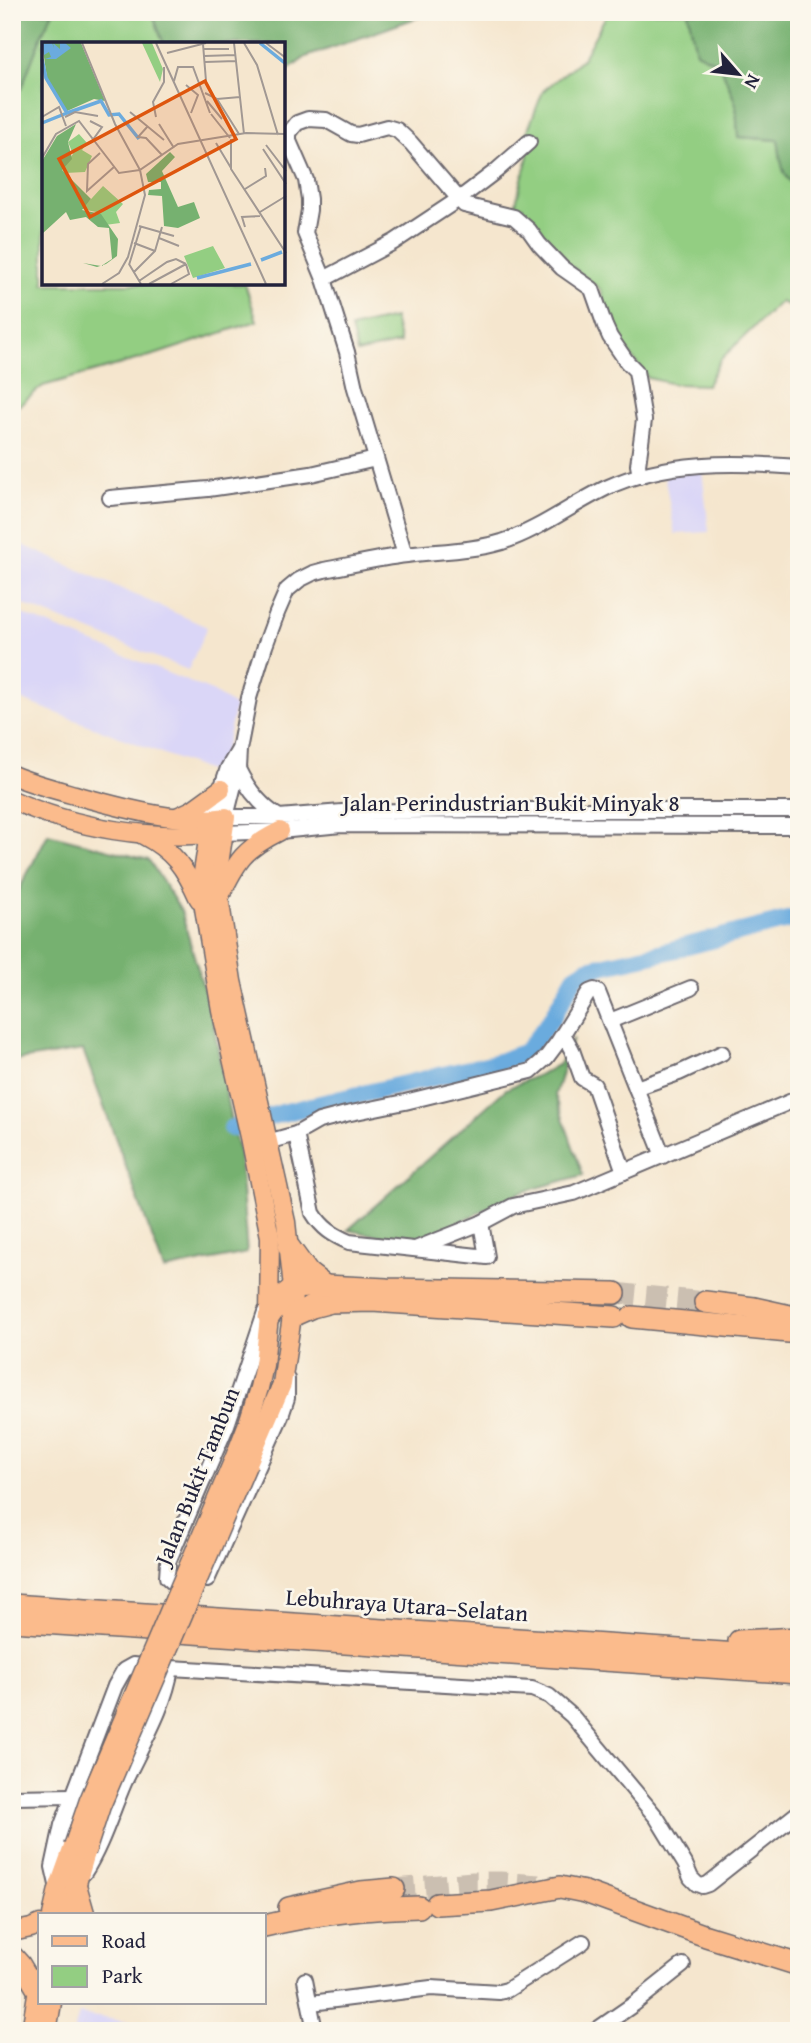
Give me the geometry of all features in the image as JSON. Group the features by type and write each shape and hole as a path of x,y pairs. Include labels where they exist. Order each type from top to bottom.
{"highway":[{"path":"289,1248 308,1273 325,1286"},
{"path":"269,1307 293,1288 325,1286 615,1293"},
{"path":"292,1316 331,1302 372,1301 623,1317 799,1333"},
{"path":"705,1302 754,1308 799,1318"},
{"name":"Lebuhraya Utara–Selatan","path":"12,1605 799,1658"},
{"name":"Lebuhraya Utara–Selatan","path":"12,1620 799,1673"},
{"path":"625,1646 799,1638"},
{"path":"266,1926 336,1913 491,1900 560,1887 610,1900 706,1936 799,1965"},
{"path":"67,1889 83,1913"},
{"path":"265,1913 336,1897 394,1889"},
{"path":"706,1936 799,1978"}],"main road":[{"path":"12,775 45,788 103,803 217,826"},
{"path":"177,817 192,810 221,789"},
{"path":"12,800 52,816 100,827 139,832 173,835 217,826"},
{"path":"219,897 244,853 279,824"},
{"name":"Jalan Bukit Tambun","path":"217,826 219,897 259,1139 270,1237 269,1307 259,1388 248,1423 241,1461"},
{"name":"Jalan Bukit Tambun","path":"217,826 202,879 204,908 216,988 252,1106"},
{"path":"139,832 174,856 187,873 204,908"},
{"name":"Jalan Bukit Tambun","path":"53,1913 67,1889 79,1849 101,1806 241,1461 279,1394 292,1316 293,1288 286,1222 259,1139"},
{"name":"Jalan Bukit Tambun","path":"67,1889 68,1913"},
{"path":"12,1932 38,1925"},
{"path":"12,1954 38,1983"},
{"path":"31,2031 38,1990"},
{"path":"47,2031 52,2004"}],"street":[{"path":"405,555 324,279 305,233 309,210 306,180 289,141 291,129 297,123 308,119 327,120 351,134 358,135 387,127 397,130 464,205 513,217 562,268 592,289 610,337 636,371 644,421 638,465 640,476"},
{"path":"324,279 394,242 459,199 529,142"},
{"path":"110,498 208,489 311,474 376,458"},
{"name":"Jalan Bukit Tambun","path":"217,826 238,769 239,750 250,698 263,652 287,590 299,580 313,573 405,555 484,547 506,541 552,519 606,488 640,476 679,467 713,464 799,467"},
{"name":"Jalan Bukit Tambun","path":"217,826 221,789 228,768 239,750"},
{"path":"238,769 247,788 279,824"},
{"name":"Jalan Perindustrian Bukit Minyak 8","path":"279,824 342,812 799,810"},
{"name":"Jalan Perindustrian Bukit Minyak 8","path":"217,826 799,826"},
{"path":"610,1021 691,988"},
{"path":"259,1139 296,1134 332,1117 531,1071 546,1058 589,992 594,990 598,992 663,1156"},
{"path":"563,1034 582,1078 594,1085 624,1172"},
{"path":"636,1088 679,1073 722,1053"},
{"path":"415,1249 481,1223 513,1206 574,1193 799,1098"},
{"path":"296,1134 313,1213 320,1224 334,1235 349,1242 487,1257 481,1223"},
{"path":"269,1307 227,1425 168,1562 167,1577 178,1587 191,1592 206,1581 285,1405 287,1353"},
{"path":"172,1668 167,1691 123,1786 94,1858 67,1889 53,1867 62,1825 115,1686 124,1670 133,1665 532,1689 542,1692 558,1703 584,1729 657,1818 691,1878 702,1886 709,1884 799,1812"},
{"path":"12,1797 73,1796"},
{"path":"311,2003 431,1988 499,1992 507,1990 583,1942"},
{"path":"595,2031 683,1965"},
{"path":"306,1980 315,2031"}],"shaded area":[{"path":"702,470 709,532 675,534 664,474"},
{"path":"12,540 207,627 188,670 12,600"},
{"path":"12,610 214,692 235,707 219,775 12,696"},
{"path":"79,2014 134,2023 136,2031 74,2031"}],"green space":[{"path":"12,12 53,12 21,89 12,97"},
{"path":"53,12 152,12 163,42 42,42 42,285 245,285 257,321 157,354 43,386 12,411 12,97 21,89"},
{"path":"152,12 433,12 306,57 285,72 285,42 163,42"},
{"path":"608,12 688,12 696,52 720,64 736,104 738,137 778,140 785,174 799,187 799,309 780,302 720,360 707,385 674,384 648,378 610,325 601,290 566,262 514,210 528,156 526,135 543,91 583,58"},
{"path":"688,12 799,12 799,187 785,174 778,140 738,137 736,104 720,64 696,52"},
{"path":"394,318 400,343 357,353 351,328"},
{"path":"48,834 149,860 181,911 213,1021 232,1128 239,1150 247,1253 164,1270 83,1050 12,1061 12,903"},
{"path":"573,1038 555,1095 583,1175 519,1193 417,1243 348,1230 506,1089 559,1064"}],"waterway":[{"path":"232,1128 282,1113 499,1062 526,1052 550,1021 575,977 588,969 799,917"}],"tunnel":[{"path":"615,1293 705,1302"},
{"path":"394,1889 473,1882 552,1886"}]}
